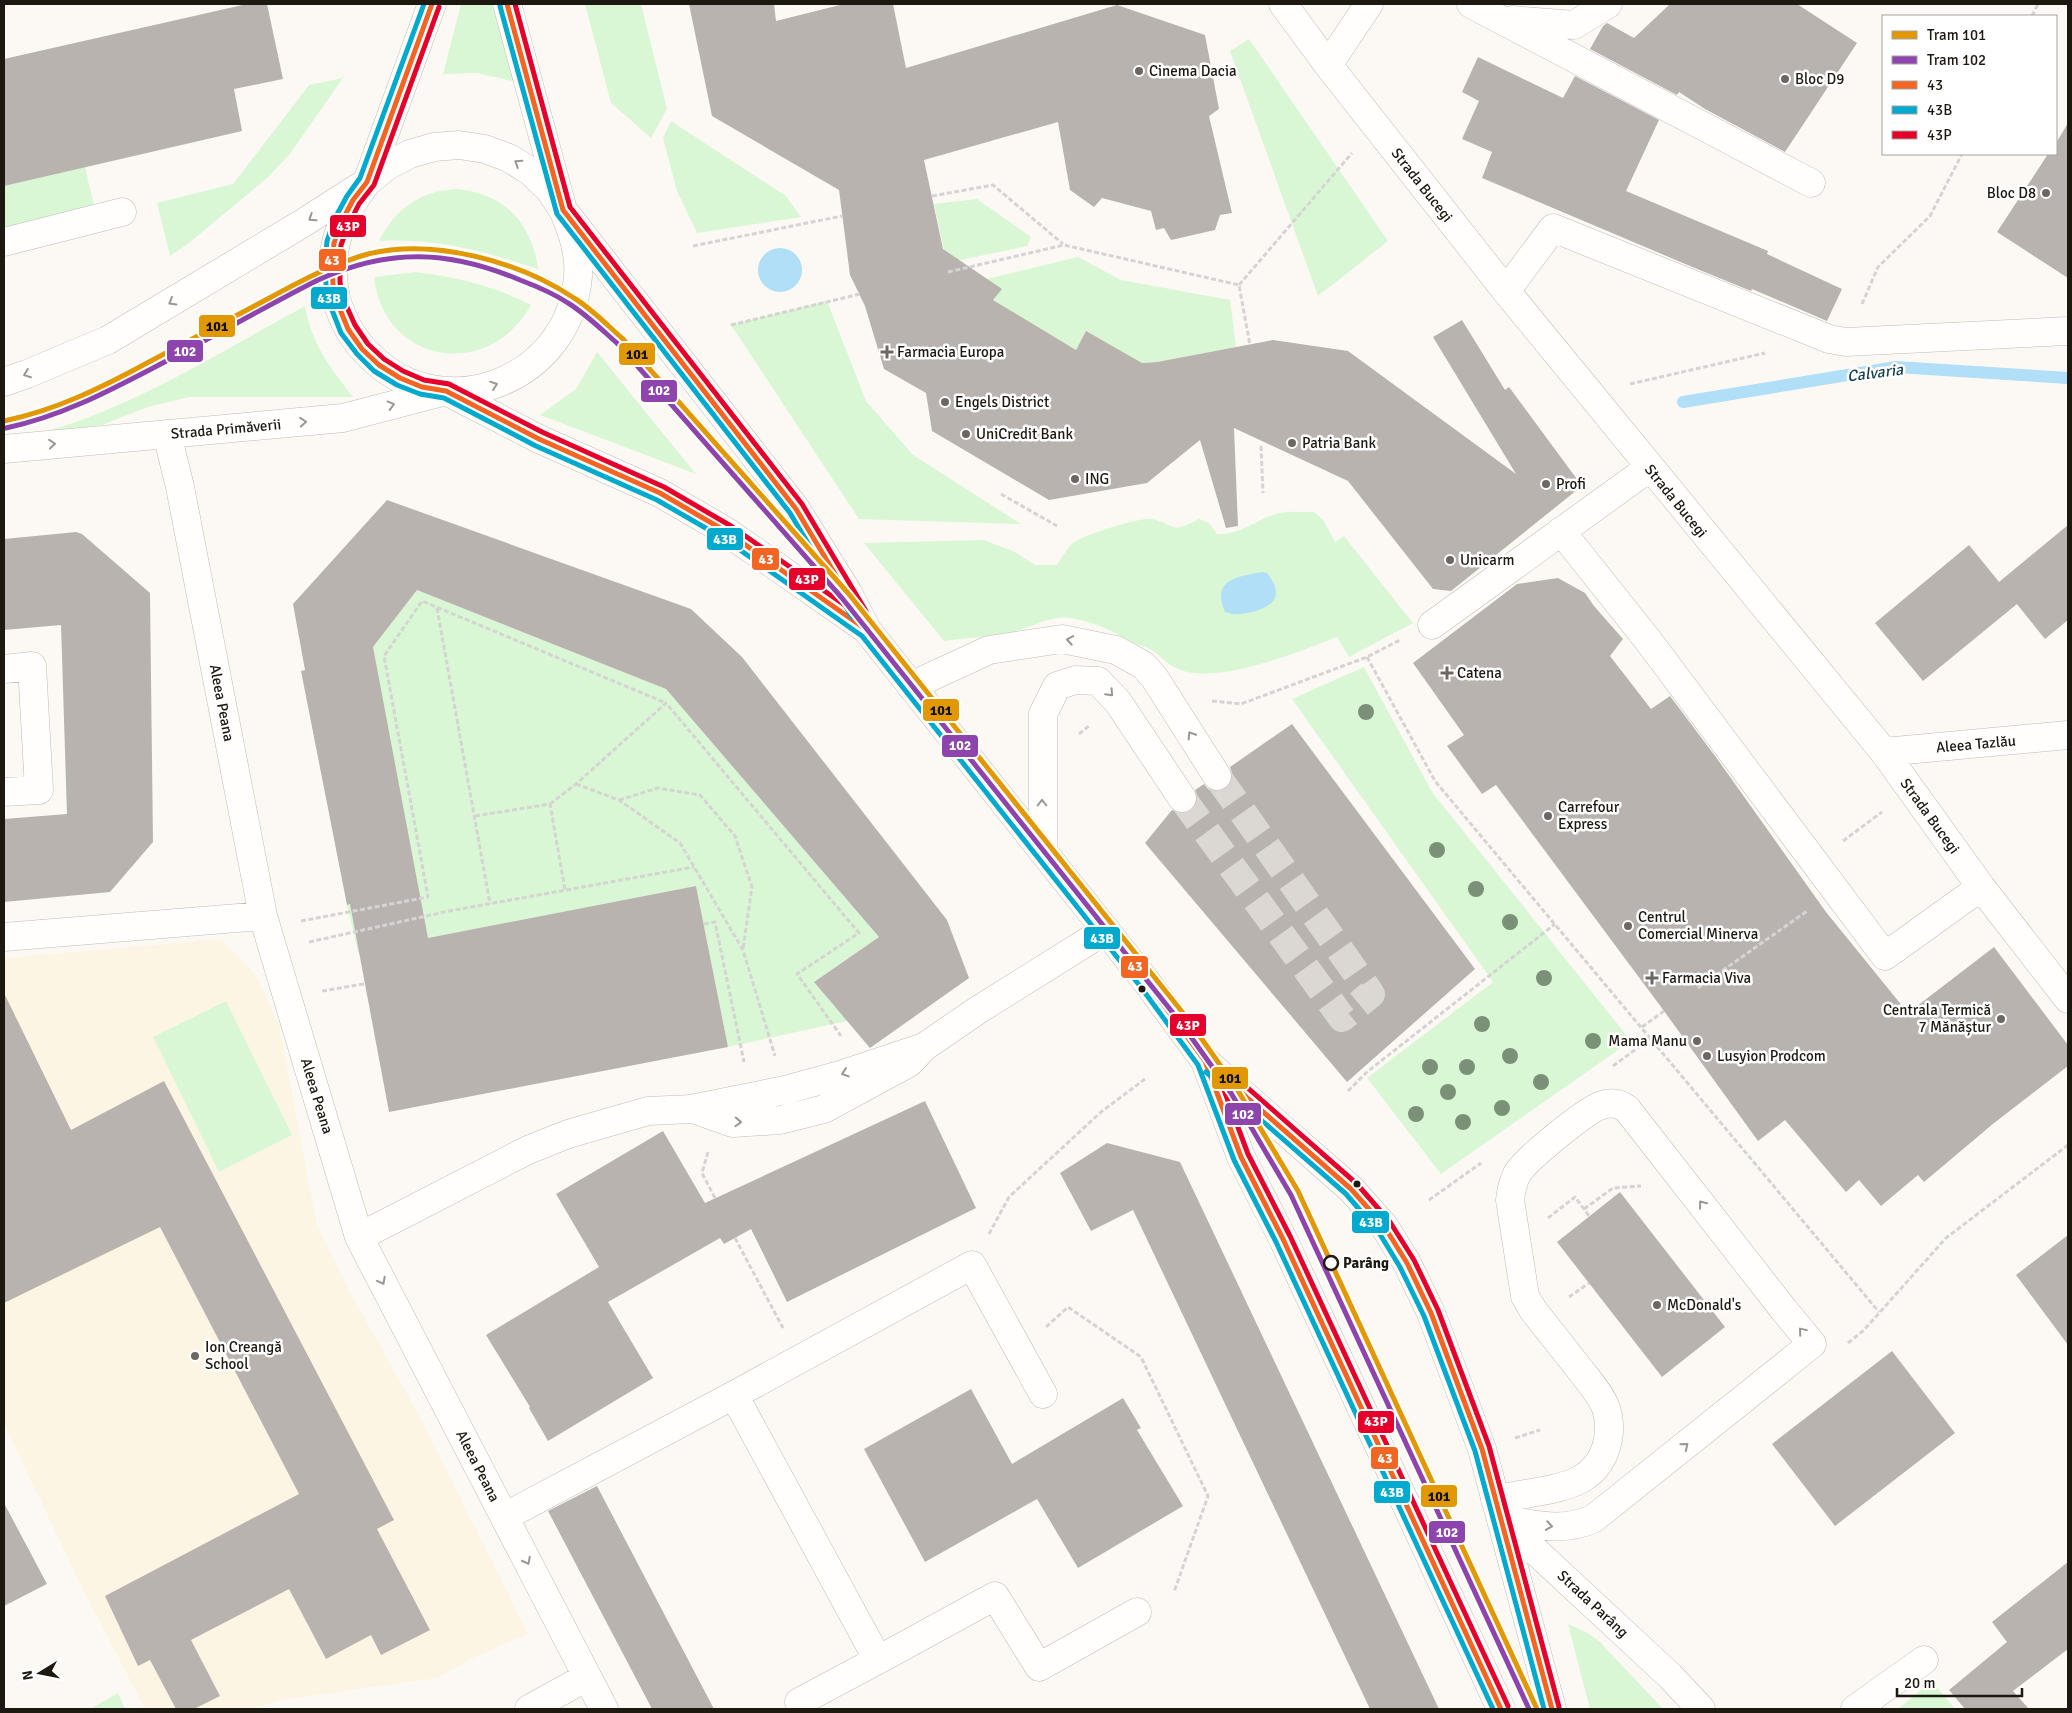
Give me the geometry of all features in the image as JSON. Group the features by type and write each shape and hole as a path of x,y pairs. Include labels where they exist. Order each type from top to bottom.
{"main road":[{"path":"367,182 432,4"},
{"path":"507,4 563,210"},
{"name":"Strada Bucegi","path":"1283,4 1375,126 1506,291 1649,468 1884,752 1981,886 2068,999"},
{"path":"1328,65 1369,4"},
{"path":"1471,4 1811,183"},
{"path":"1500,19 1574,25 1608,4"},
{"name":"Strada Primăverii","path":"4,382 108,340 303,223 367,182 387,166 410,154 434,147 460,145 485,149 509,158 530,171 549,189 563,210 796,509 848,592 868,630 1106,930 1205,1061 1351,1189 1384,1226 1407,1263 1431,1313 1482,1449 1552,1709"},
{"name":"Strada Primăverii","path":"367,182 353,200 334,243 333,284 339,307 348,329 362,349 379,365 400,378 422,387 446,391 468,391 489,387 510,379 545,353 558,335 568,316 574,298 578,275 577,252 572,229 563,210"},
{"path":"4,242 122,212"},
{"path":"1506,291 1553,228 1829,339 1846,342 2068,331"},
{"name":"Strada Primăverii","path":"4,449 343,418 446,391 539,439 660,493 727,532 868,630"},
{"name":"Aleea Peana","path":"167,434 180,487 263,916 359,1237 604,1709"},
{"path":"1432,625 1649,468"},
{"path":"1561,531 1647,639 1885,956 1981,886"},
{"path":"911,686 989,650 1062,639 1116,650 1143,666 1154,677 1217,776"},
{"path":"4,669 32,666 39,790 4,792"},
{"path":"1043,852 1043,714 1057,686 1075,680 1098,681 1118,702 1182,798"},
{"name":"Aleea Tazlău","path":"1884,752 2068,735"},
{"path":"4,938 263,916"},
{"path":"691,1109 733,1123 780,1120 824,1109 909,1062 924,1047 978,1010 1106,930"},
{"path":"359,1237 528,1150 568,1134 648,1111 691,1109 785,1090 924,1047"},
{"name":"Strada Primăverii","path":"1205,1061 1241,1157 1284,1240 1501,1709"},
{"path":"1610,1103 1620,1104 1627,1109 1812,1344 1593,1519 1578,1525 1558,1528 1498,1509 1581,1479 1593,1471 1601,1460 1608,1443 1606,1408 1597,1391 1532,1310 1525,1296 1510,1200 1513,1185 1518,1174 1528,1162 1593,1109 1610,1103"},
{"path":"504,1517 734,1395 972,1265 1043,1394"},
{"path":"734,1395 878,1660"},
{"name":"Strada Parâng","path":"1498,1509 1670,1676 1690,1703"},
{"path":"800,1702 995,1596 1039,1667 1136,1612"},
{"path":"1855,1709 1924,1660"},
{"path":"535,1708 587,1677"}],"path":[{"path":"1239,285 1375,126"},
{"path":"1846,342 1878,267 1930,216 1961,155"},
{"path":"932,196 993,185 1064,245"},
{"path":"693,246 842,216"},
{"path":"948,272 1064,245 1239,285"},
{"path":"1239,285 1250,345"},
{"path":"731,325 860,294"},
{"path":"1588,393 1771,352"},
{"path":"1261,446 1263,493"},
{"path":"1000,494 1057,526"},
{"path":"301,921 428,897 384,656 422,602 666,703 859,933 797,974 863,1067"},
{"path":"437,608 490,904"},
{"path":"1207,701 1240,704 1367,657 1432,625"},
{"path":"1367,657 1435,781 1879,1312"},
{"path":"1074,738 1118,702"},
{"path":"475,816 550,804 576,784 666,703"},
{"path":"576,784 619,800 680,843 743,950 785,1090"},
{"path":"619,800 658,788 700,795 735,836 752,887 743,950"},
{"path":"550,804 566,890"},
{"path":"1815,863 1884,810"},
{"path":"306,942 490,904 694,867"},
{"path":"1698,988 1836,891"},
{"path":"704,924 715,922 746,1067"},
{"path":"1348,1091 1367,1072 1555,924"},
{"path":"320,992 364,984"},
{"path":"1642,1027 1664,1011"},
{"path":"1638,1047 1651,1038"},
{"path":"972,1265 1009,1197 1101,1112 1144,1078"},
{"path":"715,1198 702,1173 718,1117"},
{"path":"1584,1209 1613,1188 1685,1182"},
{"path":"1544,1222 1575,1197 1589,1216"},
{"path":"735,1238 799,1358"},
{"path":"1563,1301 1589,1283"},
{"path":"1040,1333 1068,1306 1142,1357 1208,1496 1174,1592"}],"shaded area":[{"name":"Ion Creangă School","path":"221,939 256,975 279,1024 317,1225 350,1292 421,1419 528,1634 475,1657 438,1678 280,1700 254,1709 145,1709 77,1577 4,1424 4,958"}],"green space":[{"path":"461,4 499,4 517,82 477,73 443,74"},
{"path":"585,4 641,4 667,109 651,138 611,103"},
{"path":"1249,39 1388,241 1318,296 1230,51"},
{"path":"343,78 289,155 267,178 189,243 170,256 157,203 233,184 309,85"},
{"path":"671,121 786,196 801,217 697,233 677,191 663,138"},
{"path":"85,167 97,219 4,242 4,186"},
{"path":"458,189 489,197 502,204 513,214 530,238 538,269 460,247 420,242 379,241 393,219 411,203 432,193"},
{"path":"977,199 1031,237 1027,246 947,263 934,204"},
{"path":"1078,257 1121,280 1230,300 1236,347 1157,362 1107,364 1086,331 1076,350 993,300 987,279"},
{"path":"416,272 475,283 531,305 513,329 490,345 466,353 440,352 417,345 397,329 382,307 374,277"},
{"path":"827,301 866,401 913,455 1021,524 859,519 731,325"},
{"path":"305,306 317,344 353,397 189,397 148,407 102,425 48,431 82,420 115,406 180,375"},
{"path":"597,352 696,474 540,415 576,389"},
{"path":"1314,512 1324,521 1335,542 1344,536 1413,623 1349,657 1337,637 1256,665 1211,673 1192,673 1176,668 1148,648 1095,624 1079,619 1062,618 1047,620 1008,633 944,641 864,543 984,540 1015,552 1035,565 1057,565 1073,543 1099,531 1136,521 1152,519 1178,528 1199,519 1209,523 1217,534 1225,534 1240,530 1279,513"},
{"path":"417,590 666,689 879,937 815,981 847,1021 728,1047 696,886 358,952 347,905 419,891 365,657"},
{"path":"1364,667 1432,792 1631,1041 1441,1174 1367,1078 1493,982 1292,699"},
{"path":"226,1001 292,1135 219,1172 153,1037"},
{"path":"1568,1624 1586,1632 1599,1641 1663,1709 1590,1709"},
{"path":"1932,1681 1955,1709 1898,1709"},
{"path":"118,1693 125,1709 90,1709"}],"water":[{"path":"784,248 796,254 801,261 801,279 796,286 789,291 776,292 768,289 761,282 758,266 761,258 768,251"},
{"path":"1262,572 1267,573 1275,587 1276,593 1272,603 1248,613 1235,614 1225,612 1221,593 1228,582 1235,578"}],"building":[{"path":"247,4 267,4 283,79 234,89 242,131 4,186 4,59"},
{"path":"689,4 774,4 776,21 844,4 893,4 906,68 1117,5 1205,35 1219,109 1209,116 1232,213 1220,215 1215,230 1171,240 1164,228 1156,230 1151,211 1102,198 1094,207 1070,190 1058,122 924,160 943,249 1002,289 993,300 1076,350 1086,331 1142,363 1157,362 1273,340 1348,351 1516,474 1433,337 1462,320 1505,390 1509,387 1582,486 1451,591 1433,589 1348,481 1234,428 1238,526 1226,528 1200,440 1147,483 1049,500 932,431 926,393 884,369 865,306 850,275 839,190 712,116"},
{"path":"1670,4 1797,4 1857,43 1785,152 1705,109 1679,92 1677,95 1590,49 1603,26 1607,23 1634,38"},
{"path":"1478,57 1563,98 1575,76 1659,120 1626,191 1768,251 1767,254 1842,289 1827,321 1752,289 1751,291 1690,266 1482,178 1492,152 1462,139 1479,101 1462,92"},
{"name":"Bloc D8","path":"2068,123 2068,278 1997,232 2047,155 2057,155 2057,141"},
{"path":"387,500 691,609 742,657 947,920 969,978 870,1048 814,982 879,937 666,689 417,590 373,647 428,938 696,886 728,1047 389,1112 350,904 347,905 301,671 305,670 293,604"},
{"path":"2068,525 2068,620 2045,639 1999,582"},
{"path":"76,532 82,534 150,593 153,842 110,892 4,902 4,819 67,814 61,625 4,630 4,539"},
{"path":"1969,545 2017,604 1923,681 1875,623"},
{"path":"1558,578 1585,593 1623,639 1610,656 1651,709 1670,696 1826,912 1908,1013 1994,947 2068,1045 2068,1066 1994,1123 1924,1182 1918,1175 1881,1206 1859,1180 1846,1192 1785,1120 1758,1141 1496,785 1482,794 1447,746 1464,735 1413,663 1517,584"},
{"path":"1292,724 1475,969 1347,1082 1145,843 1172,810 1183,814 1191,811 1198,797 1195,790 1204,784 1209,790 1217,792 1226,789 1231,783 1233,776 1230,767"},
{"path":"4,993 71,1130 164,1081 394,1520 377,1529 430,1630 381,1655 371,1635 326,1659 289,1589 191,1640 220,1696 194,1709 176,1709 150,1660 138,1666 105,1596 299,1494 160,1227 4,1303"},
{"path":"925,1101 976,1208 787,1302 751,1229 724,1244 720,1238 608,1302 653,1378 548,1441 530,1407 486,1335 599,1267 556,1194 663,1131 705,1203"},
{"path":"1107,1143 1180,1162 1439,1709 1370,1709 1133,1210 1091,1231 1060,1173"},
{"name":"McDonald's","path":"1620,1192 1725,1327 1662,1377 1557,1242"},
{"path":"2068,1235 2068,1345 2016,1275"},
{"path":"1892,1351 1955,1433 1835,1526 1772,1444"},
{"path":"971,1389 1012,1464 1123,1398 1141,1428 1137,1430 1183,1506 1078,1568 1037,1499 925,1562 864,1449"},
{"path":"597,1486 714,1709 652,1709 548,1511"},
{"path":"4,1503 47,1584 4,1606"},
{"path":"2068,1562 2068,1649 2013,1691 2029,1709 1965,1709 1949,1690 2007,1642 1992,1622"}],"waterway":[{"name":"Calvaria","path":"1683,402 1896,367 2068,378"}],"tunnel":[{"path":"1182,798 1342,1018 1371,994 1217,776"}],"tram line":[{"name":"101","path":"4,421 42,411 95,389 312,276 368,254 393,250 420,249 474,256 527,273 581,302 593,312 623,339 848,593 1187,1018 1237,1089 1298,1191 1537,1709"},
{"name":"102","path":"6,428 45,418 99,395 318,280 369,262 419,257 443,258 468,263 494,270 544,290 562,299 588,317 618,344 842,598 1181,1023 1231,1093 1291,1195 1529,1709"}],"transit line":[{"name":"43B","path":"424,4 360,178 335,218 327,241 326,285 332,310 341,333 357,354 374,371 397,385 420,394 444,398 536,446 657,500 723,538 862,636 1140,986 1198,1065 1234,1160 1276,1242 1493,1709"},
{"name":"43","path":"432,4 367,182 353,200 342,221 334,243 333,284 339,307 348,329 362,349 379,365 400,378 422,387 446,391 539,439 660,493 727,532 867,630 1146,981 1205,1061 1241,1157 1283,1239 1501,1709"},
{"name":"43","path":"507,4 563,210 796,509 859,614"},
{"name":"43P","path":"515,4 570,207 802,504 866,611"},
{"name":"43B","path":"500,6 557,214 790,513 852,617"},
{"name":"43P","path":"439,7 374,185 359,204 341,245 340,283 346,305 355,325 368,344 384,359 403,371 424,380 449,384 542,432 664,487 731,526 872,624 1152,977 1212,1058 1248,1154 1290,1236 1508,1706"},
{"name":"43P","path":"1216,1060 1357,1184 1390,1222 1414,1260 1438,1310 1489,1446 1559,1707"},
{"name":"43","path":"1211,1066 1351,1189 1384,1226 1407,1263 1431,1313 1482,1449 1552,1709"},
{"name":"43B","path":"1206,1072 1346,1194 1378,1231 1400,1267 1424,1316 1475,1451 1544,1709"}],"place":[{"name":"Cinema Dacia","path":"1139,71"},
{"name":"Bloc D9","path":"1785,79"},
{"name":"Bloc D8","path":"2046,193"},
{"name":"Farmacia Europa","path":"887,352"},
{"name":"Engels District","path":"945,402"},
{"name":"UniCredit Bank","path":"966,434"},
{"name":"Patria Bank","path":"1292,443"},
{"name":"ING","path":"1075,479"},
{"name":"Profi","path":"1546,484"},
{"name":"Unicarm","path":"1450,560"},
{"name":"Catena","path":"1447,673"},
{"name":"Carrefour Express","path":"1548,816"},
{"name":"Centrul Comercial Minerva","path":"1628,926"},
{"name":"Farmacia Viva","path":"1652,978"},
{"name":"Centrala Termică 7 Mănăștur","path":"2001,1019"},
{"name":"Mama Manu","path":"1697,1041"},
{"name":"Lusyion Prodcom","path":"1707,1056"},
{"name":"Parâng","path":"1331,1263"},
{"name":"McDonald's","path":"1657,1305"},
{"name":"Ion Creangă School","path":"195,1356"}]}
